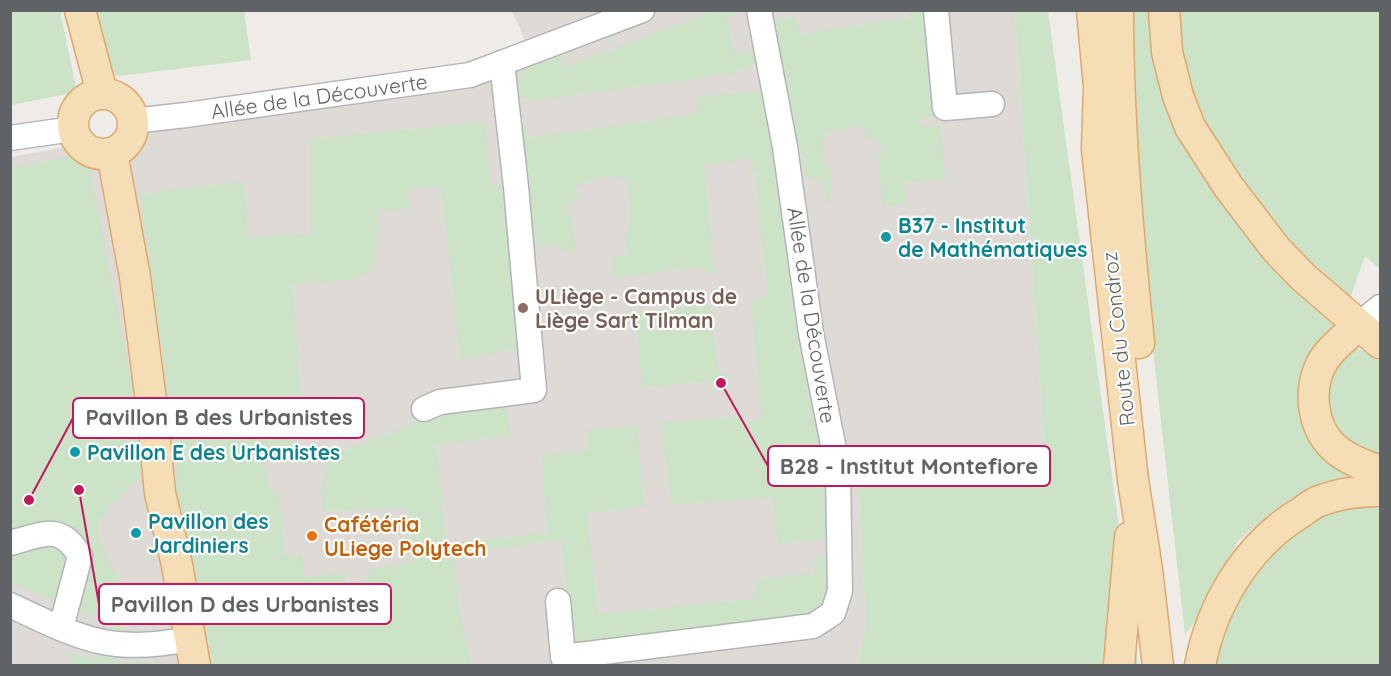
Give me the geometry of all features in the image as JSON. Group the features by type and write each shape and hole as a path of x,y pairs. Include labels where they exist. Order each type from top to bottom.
{"main road":[{"path":"80,10 102,93"},
{"path":"1077,10 1087,95 1097,149"},
{"name":"Route du Condroz","path":"1092,10 1099,87 1097,149 1133,480 1147,569 1158,666"},
{"name":"Route du Condroz","path":"1118,10 1118,63 1130,256 1171,666"},
{"path":"1164,10 1167,52 1178,96 1190,127 1228,186 1276,249 1303,278 1373,325 1326,357 1316,380 1313,402 1318,422 1336,450 1355,462 1380,471"},
{"path":"102,93 119,98 126,104 133,121 129,138 124,145 112,153 100,154 90,151 82,146 73,129 73,119 83,101 102,93"},
{"path":"112,153 135,277 152,401 160,492 177,565 192,652"},
{"path":"1119,666 1133,480"},
{"path":"1200,666 1203,645 1217,608 1248,558 1277,527 1317,502 1360,492 1380,491"}],"street":[{"name":"Allée de la Découverte","path":"133,121 470,75 642,10"},
{"name":"Allée de la Découverte","path":"558,601 563,657 813,626 833,613 840,591 838,470 811,333 785,147 759,10"},
{"path":"936,10 945,108 992,104"},
{"path":"424,409 440,402 534,390 516,187 502,63"},
{"path":"10,138 73,129"},
{"path":"10,543 51,532 71,541 80,556 61,628"},
{"path":"10,605 81,638 113,645 164,644 192,652"}],"shaded area":[{"name":"ULiège - Campus de Liège Sart Tilman","path":"512,11 1015,11 1045,458 857,460 866,625 858,665 11,666 11,157 502,63 530,52"}],"green space":[{"path":"11,10 60,11 77,92 11,105"},
{"path":"97,11 244,11 251,60 110,77"},
{"path":"713,11 740,11 726,17 735,54 762,47 755,65 735,73 531,101 521,96 519,80 522,67 559,53 565,67"},
{"path":"909,11 934,11 938,116 920,120 920,127 940,124 945,179 904,183 907,204 883,207 878,156 881,155 880,138 867,139 865,127 842,129 830,133 822,140 824,165 831,169 832,173 832,203 829,203 821,182 812,177 804,177 800,148 792,126 769,22 795,16 800,34 909,18"},
{"path":"1015,11 1048,11 1138,665 858,665 866,625 857,460 1045,458"},
{"path":"1125,11 1380,11 1380,269 1365,256 1339,330 1310,362 1353,475 1314,486 1273,511 1238,541 1202,612 1185,635 1143,261"},
{"path":"763,91 837,538 779,544 772,497 671,505 662,423 741,416 742,421 762,419 751,301 768,298 755,171 749,172 753,166 752,159 704,165 714,273 705,273 705,267 613,277 612,259 628,253 625,231 630,230 628,179 605,175 576,187 577,201 567,205 568,216 571,216 575,250 568,252 553,244 531,245 520,123 526,123 529,138 698,114 696,97"},
{"path":"485,122 490,184 506,184 519,349 460,359 441,186 407,189 409,209 377,210 376,267 355,279 292,284 302,412 289,456 261,460 266,468 269,490 278,493 285,556 302,555 304,577 345,573 346,591 359,591 371,569 414,562 408,508 323,511 321,490 329,457 416,422 425,412 506,398 510,436 436,444 446,544 548,533 541,456 588,451 587,430 637,426 644,507 587,513 598,615 753,599 759,578 814,574 815,557 834,553 833,595 820,615 572,648 562,540 453,553 461,620 470,665 205,665 175,478 179,477 140,194 243,182 249,238 311,233 311,139"},
{"path":"86,153 149,466 99,520 98,538 125,594 116,662 154,662 162,665 73,665 71,652 94,660 117,616 89,615 11,582 10,168"},
{"path":"711,305 718,372 724,371 725,380 642,387 636,321 624,321 624,313"},
{"path":"1352,347 1369,352 1380,362 1380,461 1337,439 1323,385 1334,360"},
{"path":"1380,498 1380,665 1208,666 1216,630 1261,553 1329,505"}],"place":[{"name":"B37 - Institut de Mathématiques","path":"886,237"},
{"name":"ULiège - Campus de Liège Sart Tilman","path":"523,308"},
{"name":"B28 - Institut Montefiore","path":"721,383"},
{"name":"Pavillon E des Urbanistes","path":"75,452"},
{"name":"Pavillon D des Urbanistes","path":"79,490"},
{"name":"Pavillon B des Urbanistes","path":"29,500"},
{"name":"Pavillon des Jardiniers","path":"136,533"},
{"name":"Cafétéria ULiege Polytech","path":"312,536"}]}
